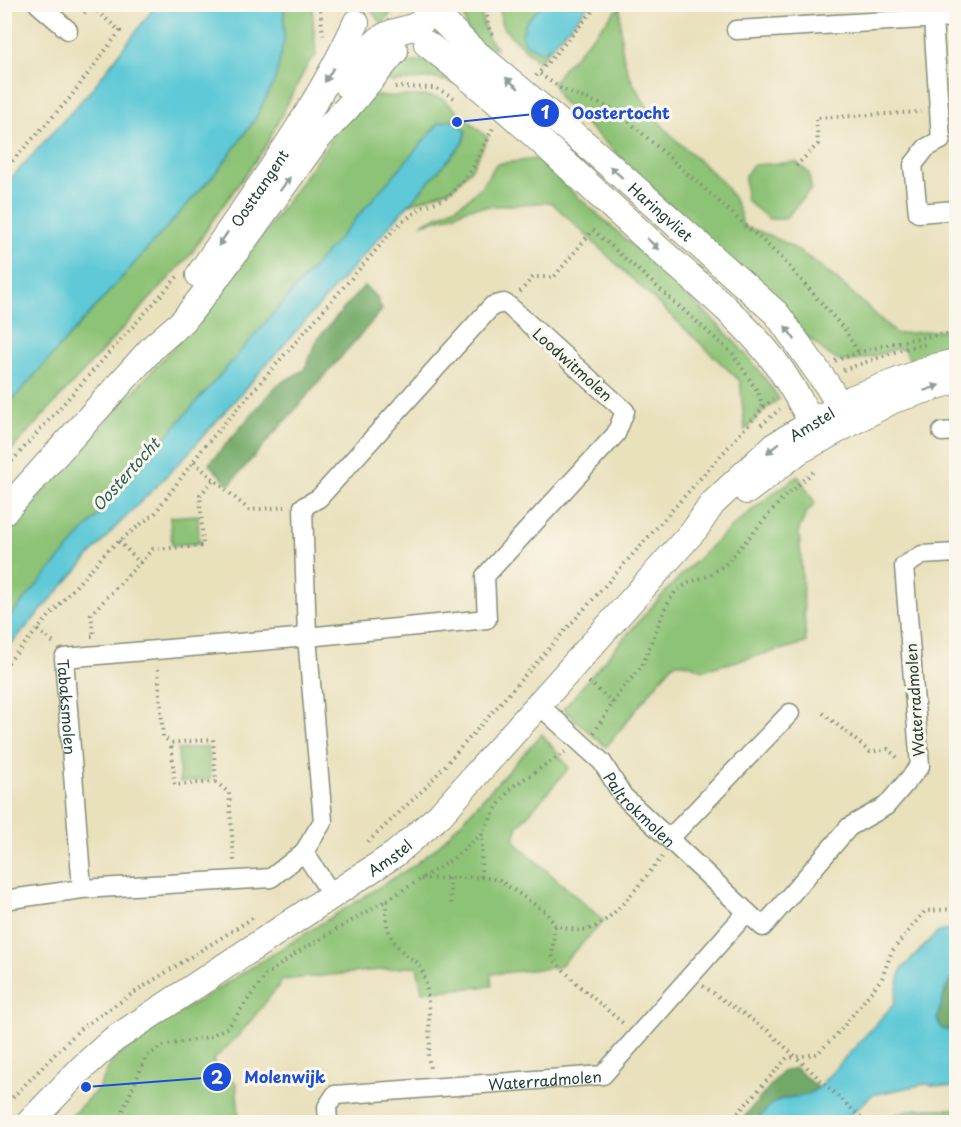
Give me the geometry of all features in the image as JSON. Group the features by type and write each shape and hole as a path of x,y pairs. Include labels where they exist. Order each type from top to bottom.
{"street":[{"path":"38,4 68,30"},
{"path":"354,14 364,35 385,48 406,51 427,44 440,33 439,10"},
{"path":"385,48 390,33 419,25 439,10"},
{"name":"Haringvliet","path":"439,10 469,47 589,147 777,314 828,370 845,415"},
{"name":"Oosttangent","path":"154,346 170,315 277,160 339,60 354,14"},
{"path":"736,30 957,17"},
{"path":"933,20 939,110 949,144 926,148 913,165 918,213 957,210"},
{"name":"Haringvliet","path":"427,44 520,121 741,322 791,384 817,431"},
{"name":"Oosttangent","path":"4,512 154,346 183,321 199,302 318,138 335,102 385,48"},
{"path":"4,900 81,889 271,878 304,852 323,820 307,637 303,507 319,498 492,306 504,303 509,306"},
{"name":"Loodwitmolen","path":"307,637 487,619 485,576 616,434 625,411 509,306"},
{"name":"Amstel","path":"845,415 868,392 935,367 957,362"},
{"name":"Amstel","path":"30,1122 82,1068 113,1040 395,854 440,815 696,528 712,504 774,446 817,431 845,415 957,380"},
{"name":"Waterradmolen","path":"673,841 763,927 849,827 886,806 920,766 904,566 922,555 957,553"},
{"name":"Tabaksmolen","path":"81,889 64,658 307,637"},
{"name":"Paltrokmolen","path":"539,705 602,762 623,796 673,841 790,713"},
{"path":"304,852 332,895"},
{"name":"Waterradmolen","path":"328,1122 327,1107 335,1095 603,1075 747,912"}],"path":[{"path":"320,4 326,45"},
{"path":"486,4 488,26 495,39"},
{"path":"528,70 535,78 599,4"},
{"path":"4,170 69,99 120,31 91,6 82,14"},
{"path":"539,73 563,90 615,110 780,256 845,330 858,352"},
{"path":"394,87 436,88 460,101"},
{"path":"796,166 818,144 816,118 939,110"},
{"path":"4,667 108,550 155,513 194,462 397,226 421,208 447,197 463,180 471,171 491,126"},
{"path":"509,306 533,277 554,277 593,230 733,354 758,392 763,408"},
{"path":"828,370 858,352 919,337 957,333"},
{"path":"828,370 910,347 933,343"},
{"path":"367,843 424,788 763,408 791,384"},
{"path":"194,462 249,510 303,507"},
{"path":"120,1122 131,1089 146,1057 162,1046 209,1037 228,1027 266,975 298,952 451,860 482,834 497,807 512,787 595,732 619,693 642,666 666,606 675,592 688,583 708,576 727,563 782,498 821,464"},
{"path":"91,656 89,636 94,636 91,614 153,549 203,546 200,495 214,479"},
{"path":"119,541 140,563"},
{"path":"157,650 163,737 171,743 213,739 216,782"},
{"path":"823,714 870,752 888,749 914,773"},
{"path":"171,743 175,785 216,782 229,793 235,880"},
{"path":"481,877 482,834"},
{"path":"420,879 481,877 499,880 547,913 555,925 571,930 590,929 605,922 673,841"},
{"path":"448,878 452,906"},
{"path":"387,900 388,932 395,945 420,964 424,979 432,1088"},
{"path":"730,1122 787,1058 817,1054 840,1030 882,978 892,951 925,911 952,909 957,904"},
{"path":"4,1106 81,1028 260,913"},
{"path":"555,925 552,955 554,960 579,986 639,1036"},
{"path":"691,976 732,1008 768,1031 866,1122"}],"green space":[{"path":"284,5 312,5 316,56 309,62 264,149 191,254 5,457 5,408 219,169 254,121 284,41"},
{"path":"371,5 412,5 404,12 393,10 382,24 373,13"},
{"path":"463,5 481,5 484,28 496,48 484,49 466,27"},
{"path":"500,5 542,5 526,22 542,52 553,45 538,62 504,29 501,22"},
{"path":"620,6 624,58 637,90 671,135 725,187 740,212 743,227 765,233 806,256 845,286 897,334 956,329 956,353 914,367 904,349 849,361 833,358 806,336 560,99 553,83"},
{"path":"426,60 433,62 455,78 454,83 433,78 393,82 383,79 398,65"},
{"path":"371,95 426,96 443,99 488,138 472,168 453,188 408,205 463,143 54,567 5,622 5,534 212,304 335,134"},
{"path":"536,159 707,314 753,363 779,399 745,430 740,381 551,202 469,208 448,217 421,224 473,195 489,177 496,164"},
{"path":"796,162 809,173 811,189 785,219 769,219 746,200 745,176 753,165"},
{"path":"364,286 376,296 382,310 229,485 209,464 277,385 304,370 319,337"},
{"path":"798,476 815,503 807,512 799,529 806,643 703,670 684,663 673,664 606,747 563,709 644,615 702,555 764,500"},
{"path":"198,515 199,543 172,545 170,517"},
{"path":"542,734 569,768 518,826 514,839 521,848 604,921 559,967 491,974 492,986 422,992 417,966 283,980 241,1032 212,1061 236,1083 239,1116 183,1122 65,1122 98,1089 112,1061 161,1024 413,866 437,847"},
{"path":"208,747 211,779 180,782 178,750"},
{"path":"956,975 956,1032 942,1029 937,1019 946,988"},
{"path":"795,1068 818,1088 806,1095 778,1101 770,1106 756,1122 740,1122 782,1072"},
{"path":"917,1109 956,1109 956,1122 887,1122 885,1120"}],"water":[{"path":"156,5 284,5 284,41 275,80 254,121 219,169 5,408 5,185 92,89"},
{"path":"542,5 589,5 553,45 543,52 524,43 522,35 526,22"},
{"path":"451,120 457,122 466,131 463,143 182,460 111,532 5,651 5,622 439,123"},
{"path":"955,927 956,975 946,988 937,1019 942,1029 956,1032 956,1088 925,1084 872,1095 843,1122 756,1122 770,1106 778,1101 806,1095 818,1088 894,1004 901,970 937,933"}],"place":[{"name":"Oostertocht","path":"457,122"},
{"name":"Molenwijk","path":"86,1087"}]}
